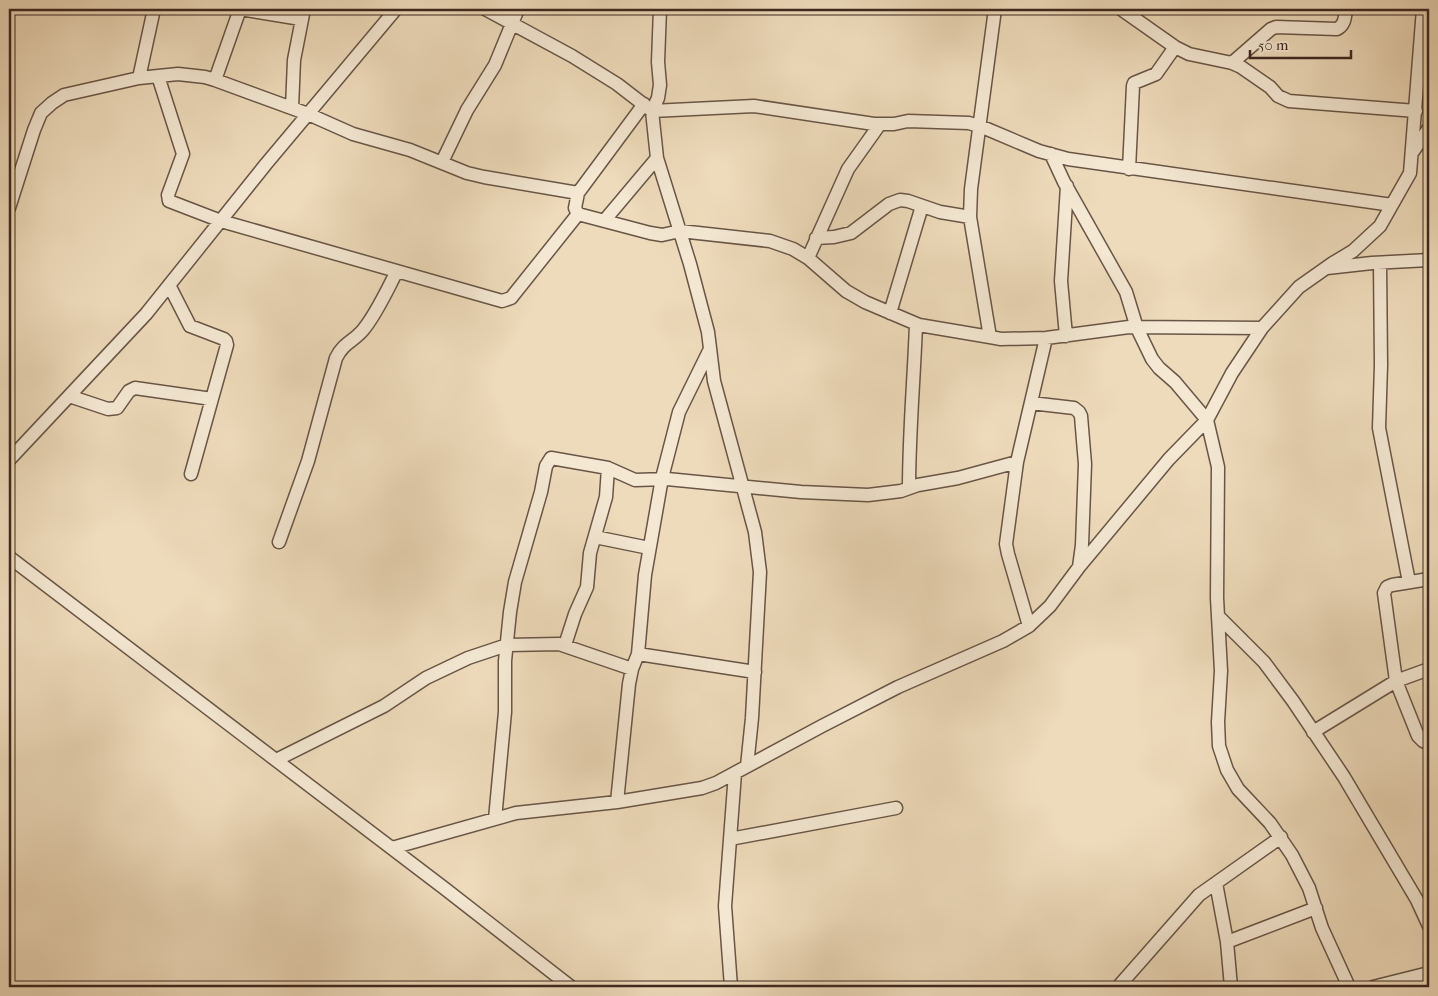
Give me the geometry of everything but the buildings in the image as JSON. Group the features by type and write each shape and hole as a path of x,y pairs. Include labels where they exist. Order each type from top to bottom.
{"street":[{"path":"139,78 154,9"},
{"path":"215,80 240,9 303,14 292,74 292,108"},
{"path":"9,460 146,314 396,9"},
{"path":"485,9 572,56 618,84 648,108 754,106 880,124 908,121 969,123 1039,152 1129,168 1392,205"},
{"path":"442,162 467,110 495,65 518,9"},
{"path":"660,9 658,62 660,84 658,98 578,193 575,208 578,214 662,235 680,231 770,241 793,249 808,258 846,291 890,313 916,324 1001,339 1046,338 1137,328 1262,328"},
{"path":"990,337 970,217 971,189 996,9"},
{"path":"1121,9 1175,47 1189,54 1232,63 1242,67 1270,87 1278,96 1289,101 1416,111"},
{"path":"1232,63 1271,29 1276,27 1337,29 1344,20 1346,9"},
{"path":"392,848 516,813 617,802 716,784 890,691 1003,642 1029,626 1050,606 1079,567 1169,459 1207,420 1232,373 1262,328 1299,288 1324,269 1353,251 1380,226 1410,173 1423,9"},
{"path":"1129,168 1134,83 1156,74 1175,47"},
{"path":"9,208 34,130 41,113 52,103 64,95 139,78 178,74 205,76 308,114 353,134 410,150 467,173 578,193"},
{"path":"158,76 183,154 168,195 169,201 221,221 502,301 511,298 578,214"},
{"path":"648,108 657,158 680,231 708,332 714,381 755,532 760,572 752,718 747,766"},
{"path":"808,258 848,169 880,124"},
{"path":"1412,153 1429,128"},
{"path":"1051,154 1126,292 1137,328 1152,359 1175,382 1207,420 1218,467 1218,616 1221,671 1218,722 1219,746 1227,770 1238,789 1281,837 1304,880 1322,928 1349,987"},
{"path":"604,222 657,158"},
{"path":"1066,336 1061,281 1067,186"},
{"path":"816,238 834,237 851,233 889,204 900,200 940,212 970,217"},
{"path":"890,313 922,206"},
{"path":"1324,269 1429,260"},
{"path":"1380,263 1382,365 1379,428 1409,582"},
{"path":"279,542 308,461 336,358 346,344 358,335 370,320 397,271"},
{"path":"169,285 190,326 226,341 227,346 191,474"},
{"path":"909,488 910,424 916,324"},
{"path":"1029,626 1006,544 1017,462 1046,338"},
{"path":"617,802 632,669 638,654 649,548 662,478 679,412 710,349"},
{"path":"69,396 108,409 116,408 129,391 135,388 212,399"},
{"path":"1030,403 1074,408 1081,416 1085,464 1082,545 1079,567"},
{"path":"495,819 505,712 510,612 515,582 549,460 555,458 608,468 635,480 662,478 801,492 868,495 901,491 918,485 958,478 1017,462"},
{"path":"565,645 575,614 587,587 590,553 606,497 608,468"},
{"path":"595,537 649,548"},
{"path":"9,557 392,848 571,987"},
{"path":"1429,579 1387,586 1384,593 1396,681 1418,736 1429,743"},
{"path":"1218,616 1264,662 1344,777 1417,900 1429,926"},
{"path":"276,760 384,706 426,678 468,658 507,645 546,643 565,645 632,669"},
{"path":"638,654 755,672"},
{"path":"1313,732 1396,681 1429,669"},
{"path":"732,987 725,906 735,773"},
{"path":"730,839 896,808"},
{"path":"1118,987 1199,895 1281,837"},
{"path":"1216,883 1228,942 1231,987"},
{"path":"1228,942 1316,908"},
{"path":"1373,987 1429,973"}]}
